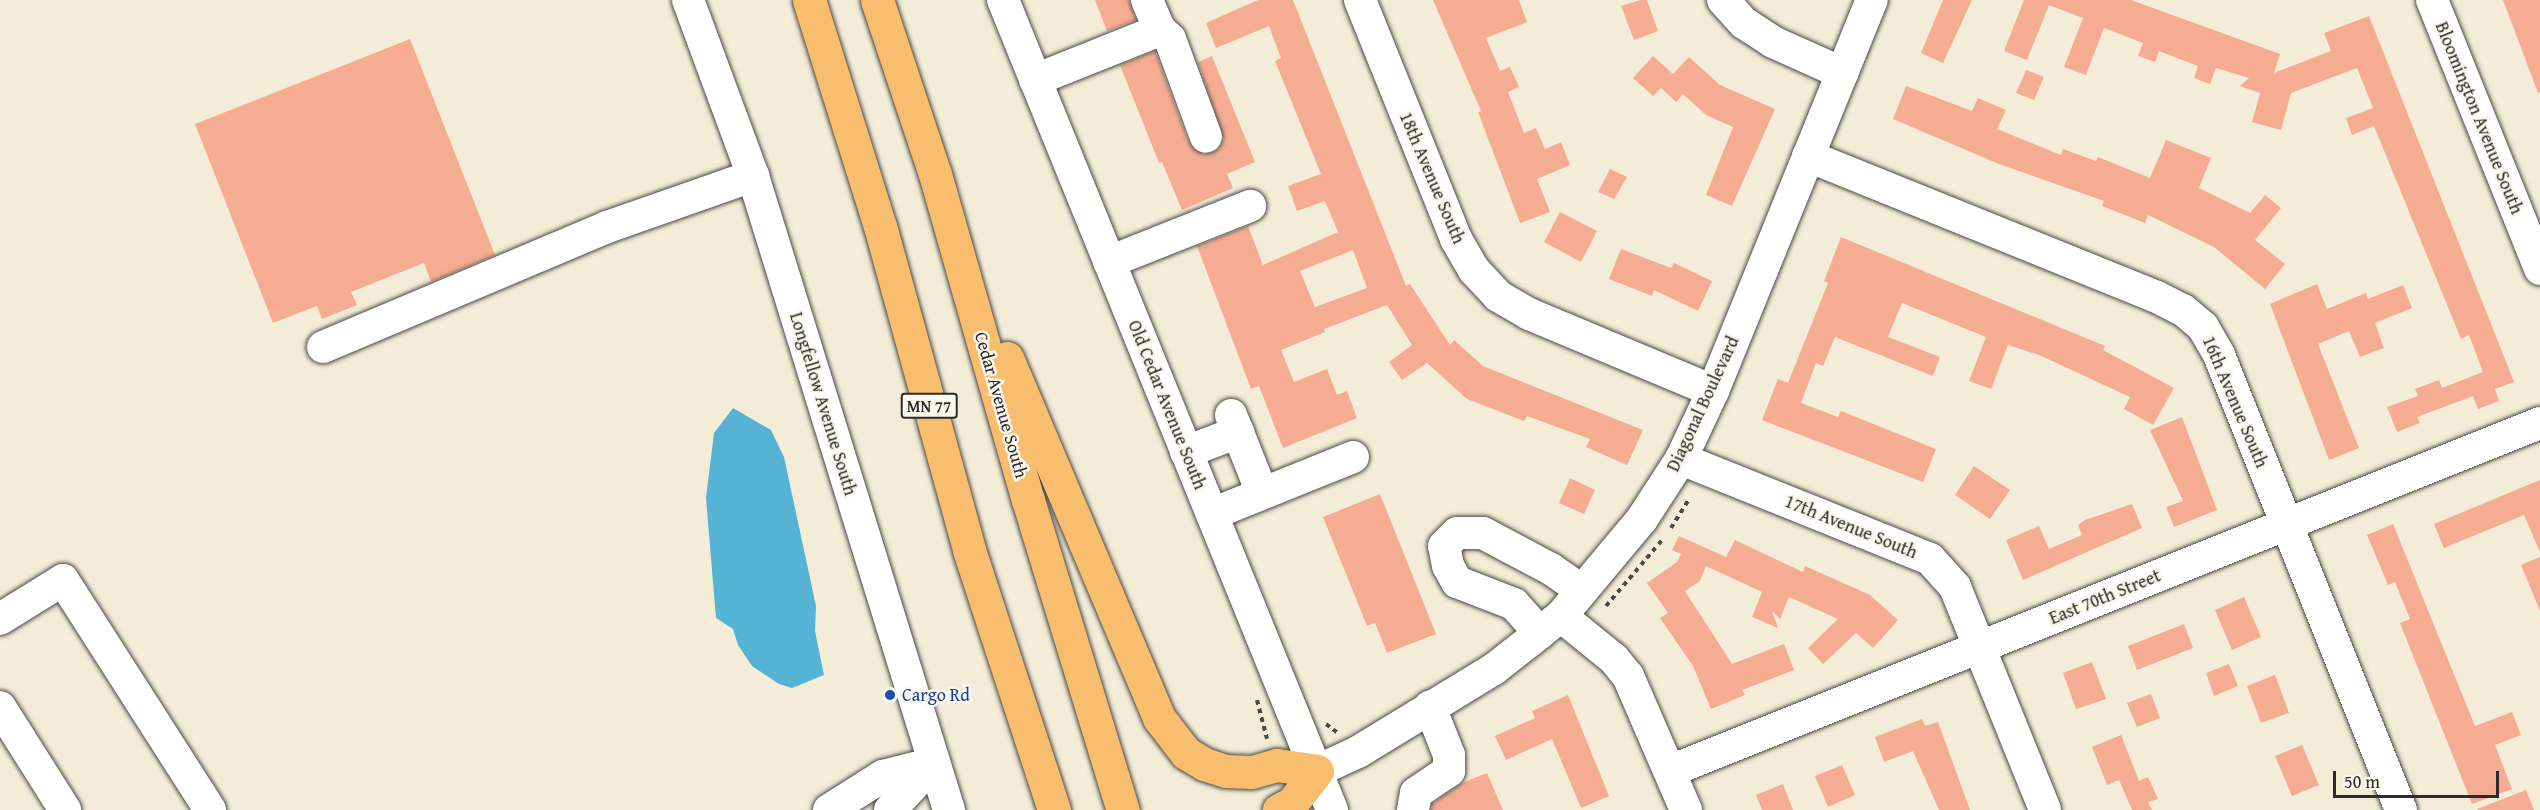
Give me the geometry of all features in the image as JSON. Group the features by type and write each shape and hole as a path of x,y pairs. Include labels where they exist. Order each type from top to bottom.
{"highway":[{"name":"MN 77","path":"809,0 880,226 969,550 1054,810"},
{"name":"Cedar Avenue South","path":"877,0 935,174 1028,500 1123,810"},
{"path":"935,174 1068,510 1159,718 1186,753 1204,764 1226,771 1252,772 1277,765 1317,771 1292,803 1279,810"}],"street":[{"name":"Longfellow Avenue South","path":"688,0 753,176 949,810"},
{"name":"Old Cedar Avenue South","path":"1003,0 1332,810"},
{"path":"1147,0 1160,30 1170,39 1206,137"},
{"name":"18th Avenue South","path":"1360,0 1456,239 1474,270 1498,296 1529,314 1713,391"},
{"path":"1723,0 1744,23 1773,42 1842,73"},
{"name":"Diagonal Boulevard","path":"1317,771 1351,756 1494,669 1551,624 1582,591 1642,519 1681,459 1713,391 1872,0"},
{"name":"Bloomington Avenue South","path":"2432,0 2540,269"},
{"path":"1035,80 1160,30"},
{"name":"16th Avenue South","path":"1808,156 2183,310 2203,327 2219,354 2284,524 2401,810"},
{"path":"323,347 607,227 753,176"},
{"path":"1109,262 1250,206"},
{"name":"East 70th Street","path":"1670,771 2540,423"},
{"path":"1186,453 1234,424 1262,493"},
{"path":"1212,514 1353,456"},
{"name":"17th Avenue South","path":"1681,459 1930,559 1955,587 2045,810"},
{"path":"1582,591 1556,572 1483,533 1457,533 1444,546 1448,566 1457,582 1514,604 1614,659 1628,676 1686,810"},
{"path":"0,619 63,580 210,810"},
{"path":"0,707 65,810"},
{"path":"1413,810 1416,793 1449,771 1449,755 1430,707"},
{"path":"829,810 883,776 934,763"},
{"path":"890,810 934,763"}],"path":[{"path":"1321,726 1327,723 1342,737"}],"water":[{"path":"733,408 771,430 784,457 816,606 815,631 824,675 792,688 779,684 752,666 738,645 733,629 716,618 706,498 714,433"}],"building":[{"path":"1095,0 1129,0 1136,20 1107,31"},
{"path":"1258,0 1293,0 1406,286 1410,284 1450,345 1454,340 1483,366 1643,430 1627,465 1586,447 1590,439 1527,416 1524,421 1467,399 1427,363 1402,380 1389,362 1412,345 1387,305 1324,329 1325,332 1281,350 1294,382 1327,369 1337,395 1347,391 1357,418 1283,448 1259,386 1251,389 1197,246 1248,226 1263,265 1338,232 1325,201 1297,211 1288,186 1321,174 1275,61 1281,58 1269,26 1216,48 1206,23","holes":["1353,250 1367,288 1315,307 1300,271"]},
{"path":"1433,0 1519,0 1527,22 1486,38 1500,71 1510,67 1519,87 1508,92 1524,133 1536,128 1545,149 1561,142 1570,165 1537,179 1550,212 1520,223 1478,112 1481,111"},
{"path":"1647,0 1658,31 1634,40 1621,6"},
{"path":"1943,0 1972,0 1943,63 1921,53"},
{"path":"2024,0 2131,0 2280,54 2274,73 2331,51 2324,33 2369,16 2514,382 2495,389 2499,401 2478,409 2473,396 2417,417 2420,423 2397,432 2387,407 2418,396 2415,389 2439,380 2442,388 2483,372 2469,335 2461,339 2374,126 2352,135 2346,118 2373,108 2357,68 2291,93 2281,130 2252,122 2260,93 2240,86 2249,78 2216,68 2210,84 2194,78 2198,66 2159,51 2155,62 2138,56 2143,43 2104,28 2086,75 2064,67 2083,18 2049,5 2027,60 2004,51"},
{"path":"2503,0 2540,0 2540,92 2538,93"},
{"path":"410,39 495,255 431,282 424,263 351,292 357,305 322,319 317,306 273,323 195,124"},
{"path":"1155,51 1189,143 1204,155 1219,149 1224,139 1198,62 1212,56 1255,162 1227,174 1233,188 1182,210 1162,162 1159,163 1120,65"},
{"path":"1653,56 1673,74 1689,57 1720,85 1775,109 1732,206 1706,195 1733,127 1706,115 1683,94 1676,102 1661,88 1653,96 1633,78"},
{"path":"2026,70 2044,77 2034,100 2016,93"},
{"path":"1906,86 1972,111 1978,98 2006,110 1997,129 2061,155 2063,149 2096,161 2098,157 2150,178 2166,140 2211,158 2199,188 2250,213 2265,195 2281,208 2255,240 2285,264 2265,289 2214,247 2148,215 2145,223 2102,206 2104,201 1999,164 1893,119"},
{"path":"1610,169 1627,177 1614,199 1598,192"},
{"path":"1560,212 1597,231 1581,262 1544,242"},
{"path":"1841,237 2105,346 2103,350 2174,388 2153,425 2124,409 2130,397 2039,355 2008,345 1991,389 1969,381 1986,337 1902,303 1888,337 1940,357 1933,376 1835,337 1823,366 1816,363 1801,403 1838,417 1841,411 1936,449 1923,482 1762,420 1778,379 1788,383 1828,283 1824,281"},
{"path":"1621,249 1671,268 1674,263 1712,281 1698,311 1654,290 1652,296 1609,279"},
{"path":"2317,284 2327,309 2366,293 2368,299 2403,285 2412,308 2375,323 2384,348 2360,357 2349,331 2318,344 2359,448 2329,460 2270,304"},
{"path":"2182,417 2217,510 2174,527 2166,507 2183,501 2150,430"},
{"path":"1974,466 2010,490 1990,519 1955,495"},
{"path":"1570,478 1595,490 1584,514 1559,503"},
{"path":"2540,480 2540,552 2524,515 2444,548 2434,524"},
{"path":"1380,494 1436,634 1387,653 1375,623 1367,626 1323,517"},
{"path":"2132,504 2142,528 2023,580 2006,540 2039,526 2049,549 2082,535 2078,525 2085,520"},
{"path":"2393,524 2475,726 2512,712 2521,735 2495,745 2512,789 2472,804 2400,623 2410,619 2395,582 2388,585 2367,535"},
{"path":"1679,536 1726,557 1735,540 1803,572 1805,566 1870,595 1898,620 1873,648 1856,633 1823,664 1808,648 1838,619 1789,597 1780,619 1772,611 1778,628 1752,617 1762,592 1706,566 1700,581 1685,591 1732,664 1784,644 1794,670 1742,690 1745,695 1711,709 1693,666 1660,618 1668,613 1647,583 1677,562 1681,554 1672,550"},
{"path":"2540,557 2540,611 2521,565"},
{"path":"2244,597 2261,637 2232,650 2215,610"},
{"path":"2184,624 2193,648 2137,670 2128,646"},
{"path":"2092,662 2106,699 2076,709 2063,673"},
{"path":"2229,664 2238,686 2214,696 2206,673"},
{"path":"2275,675 2289,713 2261,723 2247,686"},
{"path":"2151,694 2160,718 2137,727 2127,703"},
{"path":"1568,695 1609,796 1581,808 1552,739 1506,760 1495,736 1535,718 1532,711"},
{"path":"1922,719 1925,726 1938,722 1970,810 1939,810 1913,751 1884,762 1875,737"},
{"path":"2121,735 2139,781 2148,777 2158,799 2148,802 2152,810 2132,810 2119,780 2107,785 2092,747"},
{"path":"2302,745 2319,785 2292,796 2275,756"},
{"path":"1842,765 1855,795 1828,807 1815,776"},
{"path":"1487,773 1503,810 1431,810 1432,804 1462,783"},
{"path":"1783,784 1793,810 1762,810 1756,795"},
{"path":"2526,790 2534,810 2477,809"}],"place":[{"name":"Cargo Rd","path":"890,695"}]}
